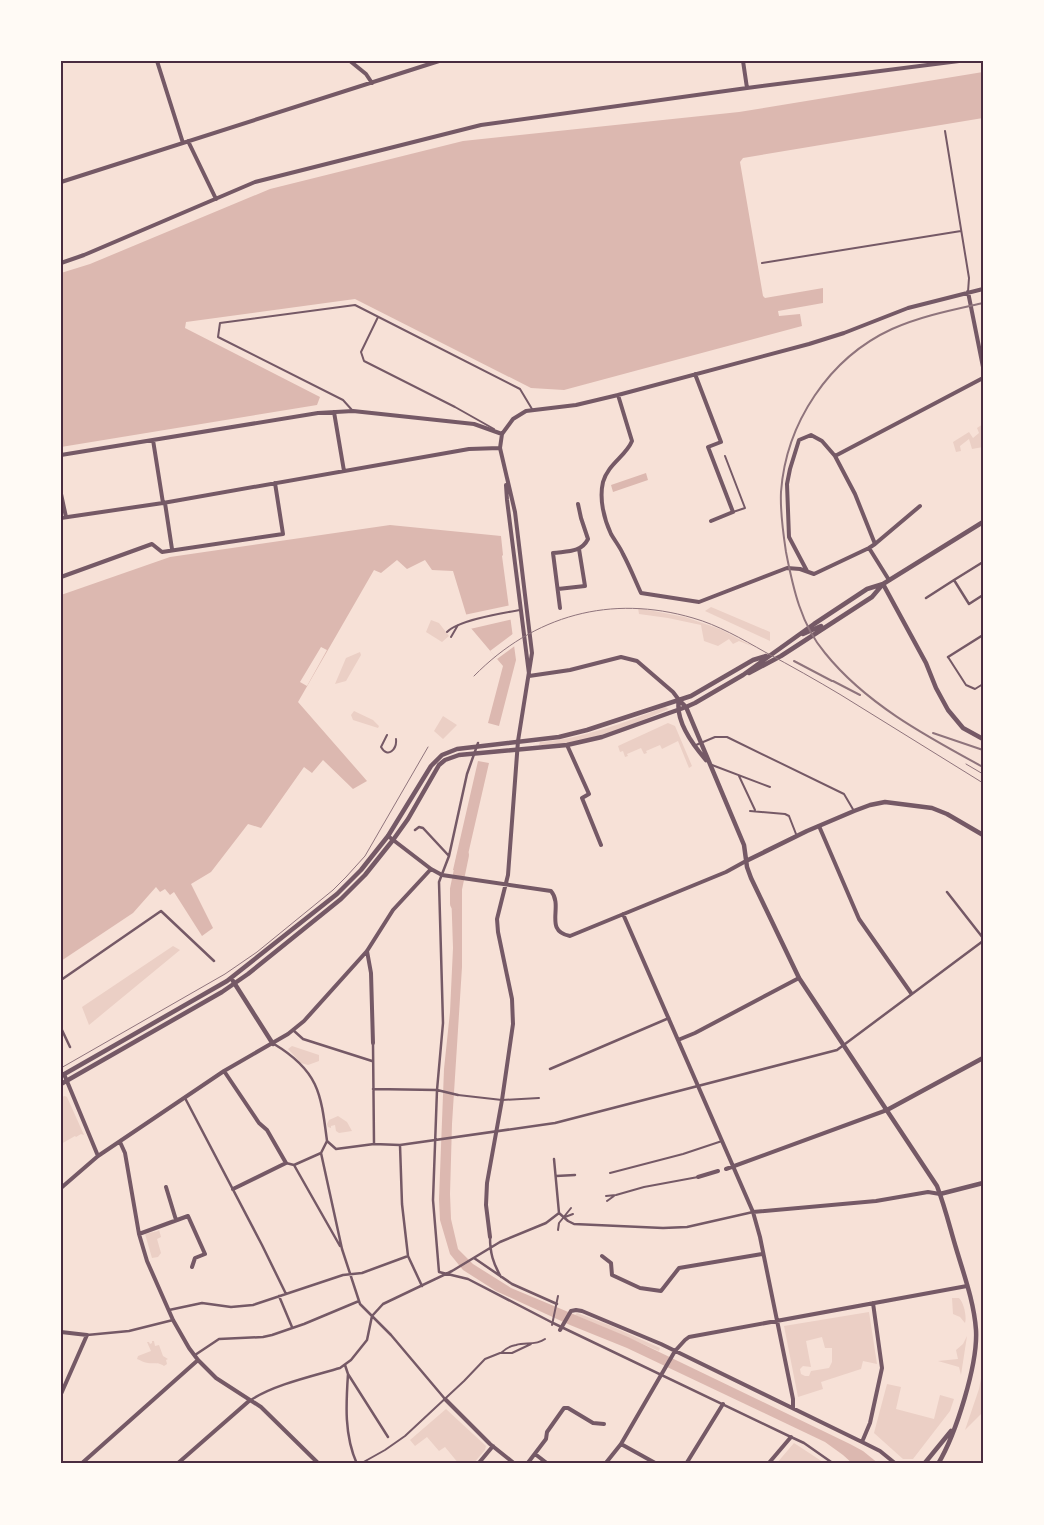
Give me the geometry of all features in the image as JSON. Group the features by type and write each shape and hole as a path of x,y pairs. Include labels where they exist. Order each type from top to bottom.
{"street":[{"path":"157,61 186,142 216,199"},
{"path":"350,61 366,74 372,82"},
{"path":"61,182 439,61"},
{"path":"743,61 747,88"},
{"path":"61,263 255,182 481,125 959,61"},
{"path":"502,1278 494,1265 490,1247 486,1205 487,1183 513,1024 512,999 497,919 507,885 518,741 532,653 528,609 514,512 500,448 502,434 512,419 532,410 576,405 618,395 844,333 908,308 983,289"},
{"path":"968,292 983,367"},
{"path":"694,374 721,442 708,447 733,512 711,521"},
{"path":"835,456 983,378"},
{"path":"618,395 632,441 630,446 609,469 604,481 602,495 605,517 612,536 622,552 641,593 699,602 787,568 800,569 814,574 869,548 920,506"},
{"path":"61,455 318,413 353,411 474,424 502,434"},
{"path":"334,412 344,471"},
{"path":"807,571 789,537 787,484 799,440 811,435 822,441 835,456 855,494 875,544"},
{"path":"153,440 172,549"},
{"path":"61,494 63,517 165,503 469,449 500,448"},
{"path":"506,480 529,676"},
{"path":"61,577 152,544 162,552 283,534 275,483"},
{"path":"560,608 553,553 579,550 588,539 578,504"},
{"path":"61,1084 234,984 341,899 365,875 393,840 408,819 439,765 451,757 475,753 567,745 602,737 686,707 781,656 872,597 889,580 983,522"},
{"path":"869,548 889,580"},
{"path":"558,589 584,586 579,550"},
{"path":"926,598 983,562"},
{"path":"954,580 969,604 983,595"},
{"path":"743,675 767,656 867,589 883,584"},
{"path":"883,584 926,663 936,688 948,710 963,728 983,739"},
{"path":"800,635 828,624"},
{"path":"948,656 983,635"},
{"path":"98,1156 63,1075 230,978 337,894 388,836 434,762 450,751 477,745 569,735 679,700 691,696 753,660 767,656"},
{"path":"529,676 570,670 621,657 637,661 673,692 686,707 744,845 751,878 799,978 938,1186 973,1309 976,1331 967,1392 938,1464"},
{"path":"679,700 677,710 694,746 710,764"},
{"path":"477,745 467,774 449,856 439,882 443,1023 433,1182 434,1228 439,1272 468,1279 553,1323 662,1373 804,1443 834,1464"},
{"path":"567,745 589,794 582,798 601,845"},
{"path":"388,836 431,869 442,875 464,880 550,891 556,901 554,920 557,928 570,936 726,872 797,836 870,805 884,802 924,806 947,814 983,835"},
{"path":"819,826 859,919 912,993"},
{"path":"415,830 419,827 423,828 449,856"},
{"path":"61,1188 98,1156 224,1071 273,1044 314,1012 367,951 393,910 431,869"},
{"path":"327,1142 336,1149 374,1144 400,1145 555,1122 837,1050 983,939 947,892"},
{"path":"61,980 161,911 214,961"},
{"path":"623,914 753,1212 760,1236 762,1254 793,1399 793,1408"},
{"path":"367,951 370,973 374,1144"},
{"path":"230,978 273,1044 283,1050 303,1068 316,1084 321,1099 327,1142 321,1153 294,1165 286,1163 232,1189"},
{"path":"678,1040 695,1034 799,978"},
{"path":"550,1069 669,1018"},
{"path":"61,1028 70,1047"},
{"path":"293,1030 303,1039 372,1061"},
{"path":"726,1169 887,1110 983,1058"},
{"path":"224,1071 259,1123 267,1130 286,1163"},
{"path":"373,1089 439,1090 458,1095"},
{"path":"185,1098 286,1294"},
{"path":"120,1142 125,1153 139,1234 147,1261 173,1320 194,1356 216,1378 260,1407 319,1464"},
{"path":"400,1145 402,1204 408,1256 422,1286"},
{"path":"321,1153 342,1249 359,1302 391,1335 445,1400 493,1446 515,1464"},
{"path":"554,1159 559,1213 563,1218 574,1224 663,1228 687,1227 753,1212 876,1201 928,1192 940,1194 983,1183"},
{"path":"294,1165 342,1249"},
{"path":"698,1177 718,1172"},
{"path":"556,1176 575,1175"},
{"path":"166,1187 176,1220"},
{"path":"177,1464 258,1395 345,1365 367,1340 372,1316 383,1304 452,1271 513,1235 546,1224 559,1213"},
{"path":"139,1234 188,1216 205,1254 195,1258 192,1267"},
{"path":"602,1256 611,1263 612,1275 640,1288 661,1291 679,1268 762,1254"},
{"path":"169,1310 202,1303 231,1307 253,1305 350,1273 362,1273 408,1256"},
{"path":"473,1258 512,1284 557,1305"},
{"path":"606,1464 621,1444 673,1353 685,1340 692,1336 966,1286"},
{"path":"279,1296 292,1328"},
{"path":"194,1356 218,1339 263,1337 282,1332 359,1302"},
{"path":"862,1442 870,1422 882,1368 873,1303"},
{"path":"562,1327 570,1312 579,1310 793,1408 882,1452 896,1464"},
{"path":"61,1332 87,1335 129,1330 173,1320"},
{"path":"61,1394 87,1335"},
{"path":"81,1464 198,1360"},
{"path":"345,1365 348,1374 388,1437"},
{"path":"348,1374 346,1412 350,1443 358,1464"},
{"path":"686,1464 723,1404"},
{"path":"527,1464 546,1439 548,1432 564,1408 568,1408 593,1423 604,1424"},
{"path":"924,1464 953,1428"},
{"path":"768,1464 791,1437"},
{"path":"621,1444 657,1464"},
{"path":"478,1464 493,1446"},
{"path":"535,1454 548,1464"}],"lane":[{"path":"945,131 969,278 968,292"},
{"path":"762,263 961,231"},
{"path":"353,411 343,400 218,337 220,323 355,305 520,389 532,410"},
{"path":"378,317 361,352 364,361 455,407 502,434"},
{"path":"726,456 745,508 733,512"},
{"path":"447,632 465,622 528,609"},
{"path":"451,637 460,624"},
{"path":"948,656 966,685 974,690 983,684"},
{"path":"386,735 381,746 386,752 392,751 396,747 396,739"},
{"path":"694,746 715,737 727,737 844,794 854,811"},
{"path":"710,764 770,787"},
{"path":"739,775 754,810"},
{"path":"750,811 754,810 789,816 797,836"},
{"path":"458,1095 502,1100 539,1098"},
{"path":"610,1173 676,1156 722,1141"},
{"path":"606,1196 698,1177"},
{"path":"607,1201 616,1195"},
{"path":"558,1230 559,1223 571,1208"},
{"path":"563,1218 573,1214"},
{"path":"553,1323 558,1296"},
{"path":"358,1464 396,1444 445,1400 485,1359 517,1344 531,1344 545,1339"},
{"path":"500,1353 512,1353 531,1344"}],"shaded area":[{"path":"983,72 983,118 743,158 740,162 763,296 765,298 823,288 823,303 778,311 779,316 800,314 802,326 564,390 531,388 355,299 186,322 185,328 320,397 317,405 61,447 61,273 90,264 270,189 463,141 739,112"},
{"path":"983,424 983,447 972,449 969,439 960,446 961,451 956,452 953,442 969,432 973,438 979,433 977,428"},
{"path":"646,473 648,480 613,492 611,485"},
{"path":"390,525 501,536 516,660 499,726 488,723 503,666 470,627 453,571 432,570 425,560 407,569 397,560 381,573 374,570 298,702 367,781 353,789 323,760 312,773 304,767 261,828 248,824 211,872 191,884 213,928 202,936 174,892 170,895 165,889 160,892 156,887 133,913 61,961 61,595 170,557"},
{"path":"711,607 770,632 770,641 705,611"},
{"path":"638,608 685,617 720,629 754,647 739,641 733,644 729,639 718,646 704,641 701,625 639,614"},
{"path":"431,620 439,623 449,636 442,642 426,632"},
{"path":"360,652 361,655 346,681 335,684 346,658"},
{"path":"665,707 669,709 605,734 570,743 539,745 540,742 588,734"},
{"path":"354,711 373,720 379,726 378,728 353,720 351,715"},
{"path":"443,716 457,725 443,739 434,731"},
{"path":"668,723 675,726 692,766 689,768 678,741 662,749 660,745 646,751 647,753 644,754 641,748 627,754 628,756 625,757 623,751 620,752 618,746"},
{"path":"478,761 489,763 464,872 453,870"},
{"path":"451,888 462,889 462,967 452,1124 450,1194 451,1219 458,1249 473,1264 511,1288 628,1337 850,1444 863,1451 879,1464 853,1464 825,1442 627,1348 570,1325 496,1291 463,1270 450,1254 440,1220 439,1199 444,1069 450,1012 453,948"},
{"path":"173,946 180,950 89,1025 82,1007"},
{"path":"292,1046 319,1055 319,1061 308,1065 301,1063 288,1049"},
{"path":"65,1096 84,1135 75,1136 61,1144 61,1097"},
{"path":"338,1116 347,1122 352,1131 339,1133 336,1131 335,1125 331,1126 331,1128 328,1127 329,1120"},
{"path":"159,1230 161,1237 157,1239 161,1253 158,1257 152,1258 145,1234"},
{"path":"952,1298 959,1298 962,1303 965,1323 960,1317 953,1314"},
{"path":"869,1312 877,1364 863,1361 861,1369 821,1382 823,1389 798,1397 784,1326","holes":["822,1337 825,1348 832,1348 832,1362 829,1368 811,1371 809,1376 801,1374 800,1369 803,1366 811,1367 806,1341"]},
{"path":"577,1313 660,1348 659,1351 575,1315"},
{"path":"967,1336 961,1375 959,1367 938,1361 958,1359 956,1350 963,1344"},
{"path":"154,1341 155,1346 159,1345 163,1356 168,1359 166,1360 167,1364 164,1366 137,1359 138,1356 151,1351 147,1342 150,1344"},
{"path":"983,1368 983,1412 965,1430 979,1389"},
{"path":"887,1384 901,1387 896,1409 934,1419 940,1395 954,1399 950,1411 913,1459 903,1459 874,1433"},
{"path":"446,1409 486,1446 485,1450 473,1464 459,1464 445,1447 439,1451 427,1437 415,1446 410,1440"},
{"path":"794,1443 826,1464 776,1464"}],"pier":[{"path":"511,605 513,619 470,629 467,625 464,615"},
{"path":"514,633 516,645 497,659 490,651"},
{"path":"321,647 327,650 307,686 300,682"}],"waterway":[{"path":"456,904 456,889 463,855"}],"tram line":[{"path":"474,676 497,655 522,638 548,625 575,615 603,610 633,608 663,611 702,621 739,637 841,695 983,783"},
{"path":"61,1068 225,974 257,952 333,890 365,856 428,747"},
{"path":"966,764 983,774"}],"railway":[{"path":"983,303 903,324 869,342 849,357 831,375 815,396 802,418 785,466 781,492 781,515 786,552 799,606 810,630 825,653 859,688 898,718 983,767"},
{"path":"794,661 832,681"},
{"path":"833,681 860,695"},
{"path":"933,733 983,750"}]}
